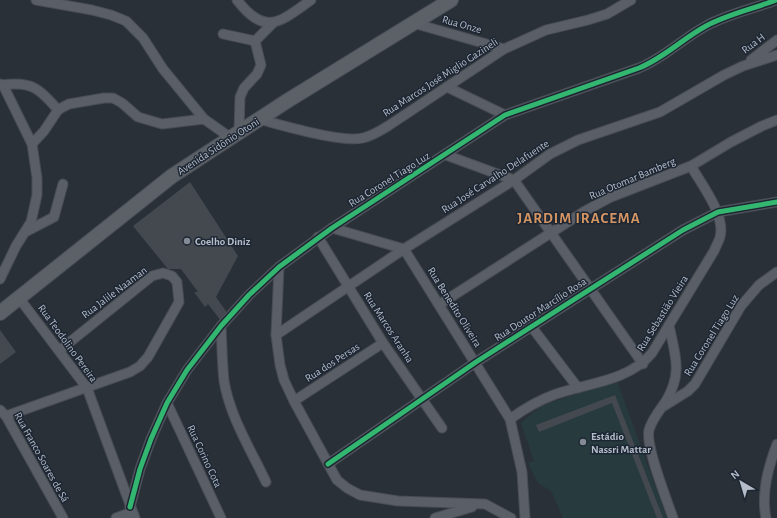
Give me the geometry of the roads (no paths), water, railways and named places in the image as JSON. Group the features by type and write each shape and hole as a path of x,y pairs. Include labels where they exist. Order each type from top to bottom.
{"main road":[{"name":"Avenida Sidônio Otoni","path":"0,313 172,176 258,120 451,0"}],"street":[{"path":"36,0 92,10 126,21 143,38 163,69 204,119 235,135 240,97 244,88 257,74 260,65 255,41"},
{"path":"236,0 250,15 261,21 273,23"},
{"path":"255,41 273,23 292,13 311,0"},
{"name":"Rua Marcos José Miglio Gazineli","path":"258,120 350,139 362,138 388,126 504,49 546,30 607,14 631,0"},
{"name":"Rua Coronel Tiago Luz","path":"132,512 140,469 167,403 187,370 221,326 249,295 279,267 318,237 505,116 656,61 692,34 708,25 776,0"},
{"name":"Rua Onze","path":"413,23 504,49"},
{"path":"223,34 255,41"},
{"name":"Rua H","path":"743,66 777,40"},
{"path":"743,66 777,55"},
{"name":"Rua José Carvalho Delafuente","path":"276,336 348,285 514,180 550,154 578,140 660,112 681,102 713,80 743,66"},
{"path":"0,279 16,246 26,231 34,210 37,195 36,166 32,144 1,85 25,84 34,87 42,92 58,110"},
{"path":"446,87 505,116"},
{"path":"32,144 44,132 58,110 68,104 108,98 122,103 138,117 162,124 204,119"},
{"name":"Rua Otomar Bamberg","path":"440,304 551,232 611,197 691,166 731,142 777,120"},
{"path":"446,155 514,180 643,364"},
{"name":"Rua Sebastião Vieira","path":"510,419 540,400 627,373 643,364 652,353 720,237 721,226 718,212 691,166"},
{"path":"26,231 54,217 63,184"},
{"name":"Rua Doutor Marcílio Rosa","path":"328,464 424,400 476,362 683,230 718,212 777,202"},
{"path":"332,228 404,249"},
{"name":"Rua Marcos Aranha","path":"318,237 383,343 442,428"},
{"name":"Rua Benedito Oliveira","path":"404,249 440,304 510,419 522,472 525,518"},
{"path":"279,267 276,336 280,366 284,380 294,401 337,480 360,496 398,501 485,504 511,518"},
{"name":"Rua Coronel Tiago Luz","path":"662,407 688,391 695,384 741,306 759,285 777,272"},
{"name":"Rua Jalile Naaman","path":"60,350 152,276 163,273 172,276 178,282 179,302 148,357 140,366 130,372 88,388"},
{"name":"Rua Teodolino Pereira","path":"19,298 88,388 132,512"},
{"path":"669,325 675,353 676,373 674,388 655,417 649,431 650,444 673,518"},
{"path":"221,326 224,381 229,400 238,423 266,482"},
{"path":"531,326 578,388"},
{"name":"Rua dos Persas","path":"294,401 383,343"},
{"path":"3,413 88,388"},
{"name":"Rua Corino Cota","path":"167,403 222,518"},
{"name":"Rua Franco Soares de Sá","path":"3,413 63,518"},
{"path":"766,518 764,490 770,463 777,444"},
{"path":"434,518 485,504"},
{"path":"116,518 132,512"}],"place":[{"name":"Coelho Diniz","path":"187,241"},
{"name":"Estádio Nassri Mattar","path":"583,442"}],"district":[{"name":"JARDIM IRACEMA","path":"579,218"}]}
